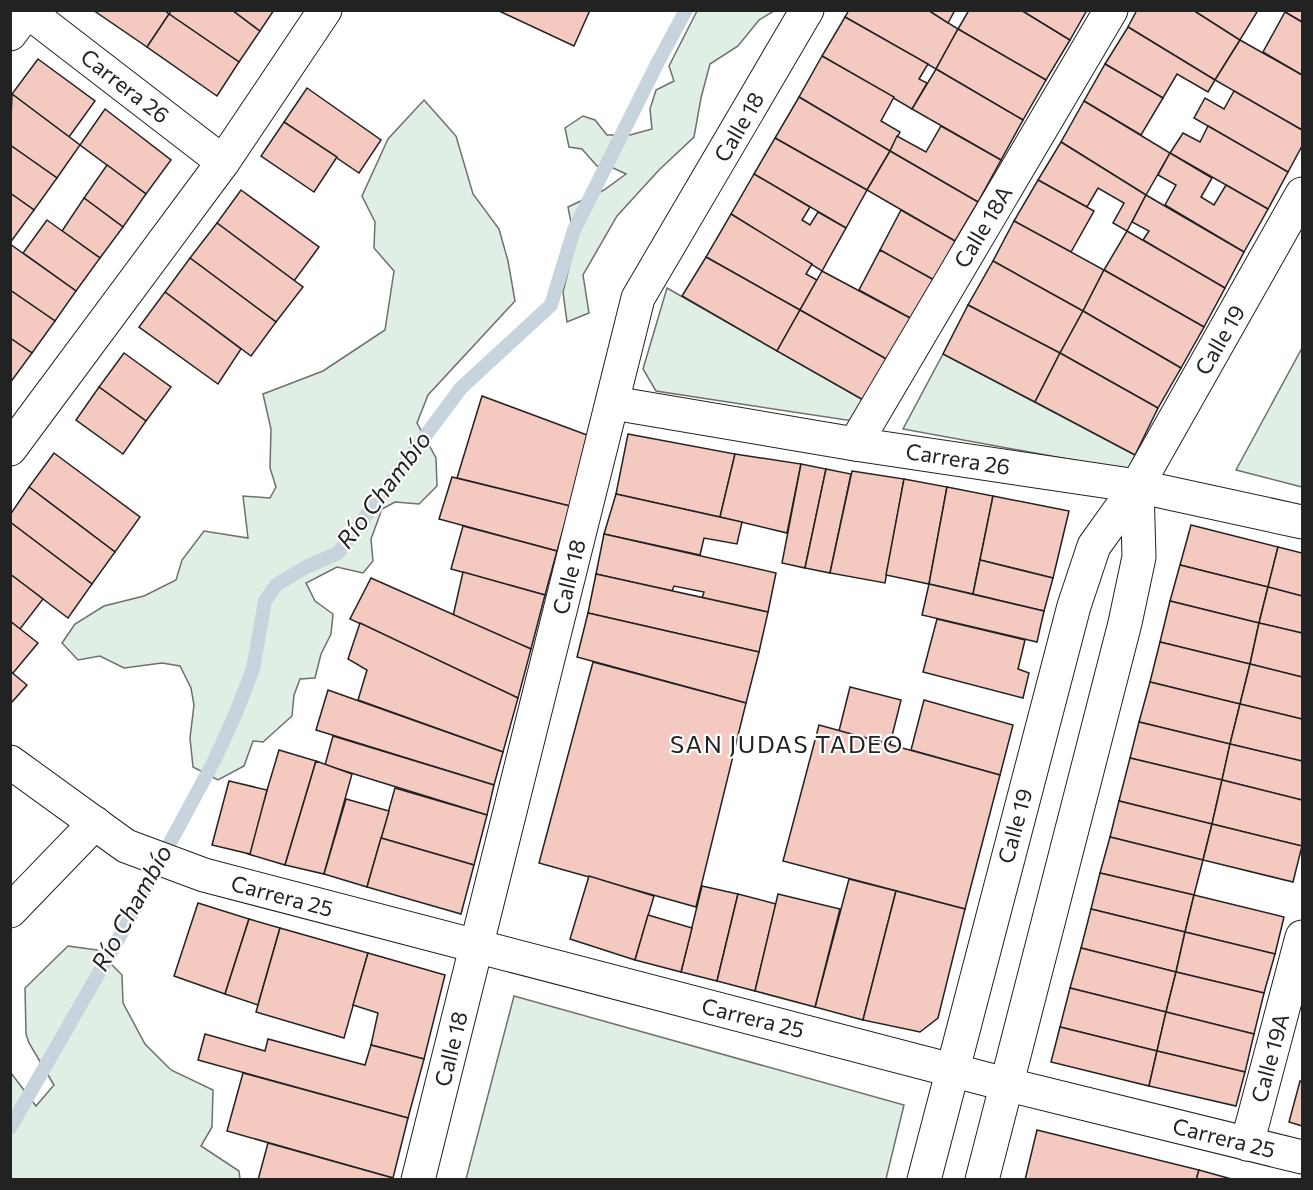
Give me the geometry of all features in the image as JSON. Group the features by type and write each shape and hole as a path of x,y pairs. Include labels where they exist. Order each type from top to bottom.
{"street":[{"path":"10,449 222,162 326,10"},
{"name":"Calle 18","path":"417,1179 638,298 807,10"},
{"name":"Calle 18A","path":"855,444 1111,10"},
{"path":"10,34 28,11"},
{"name":"Carrera 26","path":"28,11 222,162"},
{"name":"Calle 19","path":"924,1179 1074,606 1094,546 1137,486 1302,194"},
{"name":"Carrera 26","path":"613,403 855,444 1137,486 1302,522"},
{"path":"982,1179 1125,623 1139,557 1137,486"},
{"path":"10,762 95,823 10,911"},
{"name":"Carrera 25","path":"95,823 126,846 204,875 1005,1084 1302,1156"},
{"name":"Calle 19A","path":"1247,1144 1302,938"}],"green space":[{"path":"697,11 774,11 759,20 738,46 710,64 694,137 659,170 617,216 583,275 589,313 567,322 563,292 575,243 568,207 604,190 626,174 611,167 597,166 582,149 569,147 565,128 583,116 595,120 607,135 630,135 652,129 650,109 656,90 674,81 669,66"},
{"path":"424,100 456,136 473,194 499,229 508,261 515,301 428,395 417,423 436,458 437,486 419,504 395,502 382,509 371,539 373,561 363,573 337,567 306,583 315,601 333,614 331,634 321,654 315,678 300,679 294,695 292,716 263,742 253,741 244,766 218,780 193,767 190,738 194,705 191,688 180,666 162,663 124,668 100,656 78,660 62,643 75,624 104,606 144,596 176,580 182,560 204,531 248,538 243,496 270,498 276,487 270,468 271,429 263,394 323,371 385,330 394,271 374,248 375,222 362,196 388,139"},
{"path":"667,288 865,401 853,421 656,391 643,369"},
{"path":"1302,348 1302,487 1236,470"},
{"path":"943,354 1135,455 1128,470 903,429"},
{"path":"68,946 97,950 122,975 123,1003 145,1044 171,1070 213,1090 212,1127 201,1146 239,1171 240,1179 11,1179 11,1073 36,1106 54,1085 26,1034 25,988"},
{"path":"514,996 904,1105 886,1179 466,1179"}],"building":[{"path":"93,10 164,10 169,14 147,47"},
{"path":"172,10 232,10 260,31 239,62 169,14"},
{"path":"232,10 274,10 260,31"},
{"path":"497,10 590,10 574,46"},
{"path":"849,10 928,10 958,29 936,69 845,17"},
{"path":"928,10 955,10 948,23"},
{"path":"969,10 1021,10 1070,40 1046,80 958,29"},
{"path":"1021,10 1087,10 1070,40"},
{"path":"1137,10 1193,10 1240,40 1215,80 1128,27"},
{"path":"1193,10 1254,10 1257,12 1240,40"},
{"path":"1282,10 1302,10 1302,22 1285,12"},
{"path":"1285,12 1302,22 1302,75 1263,52"},
{"path":"169,14 239,62 217,96 147,47"},
{"path":"845,17 928,64 919,79 927,83 912,109 822,56"},
{"path":"1128,27 1215,80 1208,92 1177,74 1163,98 1105,64"},
{"path":"958,29 1046,80 1023,120 936,69"},
{"path":"1240,40 1302,75 1302,130 1215,80"},
{"path":"822,56 894,97 881,121 900,132 890,151 799,97"},
{"path":"38,59 95,101 69,137 12,94"},
{"path":"1105,64 1163,98 1141,135 1084,101"},
{"path":"936,69 1023,120 1001,160 912,109"},
{"path":"307,88 381,140 359,173 284,122"},
{"path":"1234,91 1302,130 1302,146 1288,172 1194,118 1205,98 1224,109"},
{"path":"12,94 80,145 57,178 10,145"},
{"path":"799,97 890,151 867,190 775,138"},
{"path":"1084,101 1170,153 1146,195 1061,142"},
{"path":"105,109 171,160 146,194 80,145"},
{"path":"284,122 337,157 314,192 261,156"},
{"path":"941,126 1001,160 978,202 890,151 897,136 926,152"},
{"path":"1208,126 1288,172 1268,209 1170,153 1183,133 1200,142"},
{"path":"775,138 867,190 846,228 754,174"},
{"path":"1061,142 1146,195 1127,231 1113,223 1124,203 1098,188 1087,207 1038,180"},
{"path":"10,145 57,178 34,210 10,193"},
{"path":"890,151 978,202 955,241 867,190"},
{"path":"1170,153 1212,178 1201,197 1214,205 1226,185 1268,209 1244,252 1165,205 1176,185 1158,175"},
{"path":"107,165 146,194 123,227 84,198"},
{"path":"754,174 810,207 802,220 810,225 818,212 846,228 822,271 731,214"},
{"path":"1038,180 1094,211 1071,252 1014,221"},
{"path":"241,190 319,247 294,281 217,223"},
{"path":"10,193 34,210 10,243"},
{"path":"1146,195 1244,252 1225,288 1143,240 1149,231 1132,222"},
{"path":"84,198 123,227 100,258 62,231"},
{"path":"901,210 955,241 934,280 880,250"},
{"path":"731,214 812,264 806,274 817,280 800,310 706,257"},
{"path":"47,220 100,258 76,291 23,253"},
{"path":"1014,221 1104,270 1083,311 993,261"},
{"path":"217,223 303,287 276,322 190,258"},
{"path":"1127,231 1225,288 1204,327 1104,270"},
{"path":"10,244 76,291 55,321 10,290"},
{"path":"880,250 934,280 912,319 859,290"},
{"path":"706,257 800,310 777,351 682,296"},
{"path":"190,258 276,322 251,356 165,292"},
{"path":"993,261 1083,311 1060,353 968,305"},
{"path":"1104,270 1204,327 1181,368 1083,311"},
{"path":"822,271 912,319 888,360 800,310"},
{"path":"10,290 55,321 32,353 10,338"},
{"path":"165,292 241,349 218,384 139,327"},
{"path":"968,305 1060,353 1035,402 943,354"},
{"path":"800,310 888,360 865,401 777,351"},
{"path":"1083,311 1181,368 1158,408 1060,353"},
{"path":"10,338 32,353 10,383"},
{"path":"124,353 171,387 146,421 99,387"},
{"path":"1060,353 1158,408 1135,455 1035,402"},
{"path":"99,387 146,421 123,454 76,420"},
{"path":"482,396 587,435 570,506 457,478"},
{"path":"628,434 735,454 720,517 616,494"},
{"path":"54,453 140,517 115,552 29,487"},
{"path":"735,454 801,464 787,533 720,517"},
{"path":"801,464 826,469 805,568 782,563"},
{"path":"826,469 851,474 830,573 805,568"},
{"path":"852,471 904,479 885,583 830,573"},
{"path":"452,477 570,506 557,551 439,519"},
{"path":"904,479 947,487 929,584 886,575"},
{"path":"29,487 115,552 92,584 10,522 10,515"},
{"path":"947,487 993,496 973,594 929,584"},
{"path":"616,494 742,522 737,544 704,538 700,555 604,534"},
{"path":"993,496 1069,511 1053,578 980,560"},
{"path":"10,522 92,584 68,618 10,574"},
{"path":"1191,525 1278,547 1268,587 1180,565"},
{"path":"463,526 557,551 545,595 451,569"},
{"path":"604,534 776,573 768,612 702,598 704,592 674,586 672,591 596,574"},
{"path":"1278,547 1302,553 1302,596 1268,587"},
{"path":"980,560 1053,578 1044,611 973,594"},
{"path":"1180,565 1268,587 1259,623 1170,601"},
{"path":"463,572 545,595 531,649 453,616"},
{"path":"10,574 43,599 20,629 10,621"},
{"path":"596,574 768,612 759,652 588,613"},
{"path":"371,578 531,649 518,698 350,619"},
{"path":"929,584 1044,611 1037,642 922,615"},
{"path":"1268,587 1302,596 1302,633 1259,623"},
{"path":"1170,601 1259,623 1250,664 1160,642"},
{"path":"588,613 759,652 746,703 577,657"},
{"path":"937,619 1025,640 1018,669 1029,673 1023,698 923,672"},
{"path":"10,621 38,643 13,673 10,671"},
{"path":"360,623 518,698 503,752 358,700 367,670 348,659"},
{"path":"1259,623 1302,633 1302,677 1250,664"},
{"path":"1160,642 1250,664 1240,704 1150,682"},
{"path":"593,662 746,703 696,907 539,863"},
{"path":"1250,664 1302,677 1302,719 1240,704"},
{"path":"10,671 27,685 12,702 10,701"},
{"path":"1150,682 1240,704 1230,744 1139,722"},
{"path":"850,687 901,700 890,744 839,731"},
{"path":"328,690 503,752 494,785 316,730"},
{"path":"924,700 1013,725 1000,775 911,750"},
{"path":"1240,704 1302,719 1302,761 1230,744"},
{"path":"1139,722 1230,744 1222,780 1130,758"},
{"path":"819,725 1000,775 965,909 783,861"},
{"path":"333,736 494,785 487,815 325,765"},
{"path":"1230,744 1302,761 1302,800 1222,780"},
{"path":"279,750 316,761 285,865 248,854"},
{"path":"1130,758 1222,780 1212,824 1119,801"},
{"path":"316,761 352,774 324,874 285,865"},
{"path":"1222,780 1302,800 1302,846 1212,824"},
{"path":"229,781 267,790 250,854 212,845"},
{"path":"395,788 487,815 474,865 381,838"},
{"path":"346,799 389,811 367,887 324,874"},
{"path":"1119,801 1212,824 1203,860 1110,837"},
{"path":"1212,824 1302,846 1293,882 1203,860"},
{"path":"1110,837 1203,860 1194,895 1100,873"},
{"path":"381,838 474,865 461,914 367,887"},
{"path":"1100,873 1194,895 1185,932 1091,909"},
{"path":"589,876 654,896 635,960 570,939"},
{"path":"849,879 896,891 863,1020 815,1007"},
{"path":"702,886 738,894 717,981 681,972"},
{"path":"896,891 965,909 938,1018 920,1032 863,1020"},
{"path":"738,894 776,904 755,991 717,981"},
{"path":"778,894 840,909 815,1007 755,991"},
{"path":"1194,895 1284,917 1275,954 1185,932"},
{"path":"198,903 249,919 225,994 174,976"},
{"path":"1091,909 1185,932 1176,972 1081,948"},
{"path":"648,915 692,928 681,972 635,960"},
{"path":"249,919 280,928 258,1005 225,994"},
{"path":"280,928 368,953 344,1038 256,1012"},
{"path":"1185,932 1275,954 1264,993 1176,972"},
{"path":"1081,948 1176,972 1166,1012 1070,988"},
{"path":"368,953 445,975 424,1059 371,1045 378,1013 353,1005"},
{"path":"1176,972 1264,993 1254,1034 1166,1012"},
{"path":"1070,988 1166,1012 1157,1051 1060,1027"},
{"path":"1166,1012 1254,1034 1245,1072 1157,1051"},
{"path":"1060,1027 1157,1051 1149,1086 1051,1062"},
{"path":"205,1034 265,1051 268,1039 365,1065 371,1045 424,1059 408,1118 198,1060"},
{"path":"1157,1051 1245,1072 1236,1106 1149,1086"},
{"path":"243,1073 408,1118 393,1178 227,1131"},
{"path":"1300,1081 1302,1082 1302,1126 1289,1122"},
{"path":"1037,1130 1199,1170 1196,1180 1025,1180"},
{"path":"268,1143 393,1178 392,1180 258,1180"},
{"path":"1199,1170 1235,1180 1196,1180"}],"waterway":[{"name":"Río Chambío","path":"10,1128 120,936 214,761 253,669 265,601 276,585 306,567 338,553 461,388 551,305 574,230 686,10"}],"district":[{"name":"SAN JUDAS TADEO","path":"787,745"}]}
